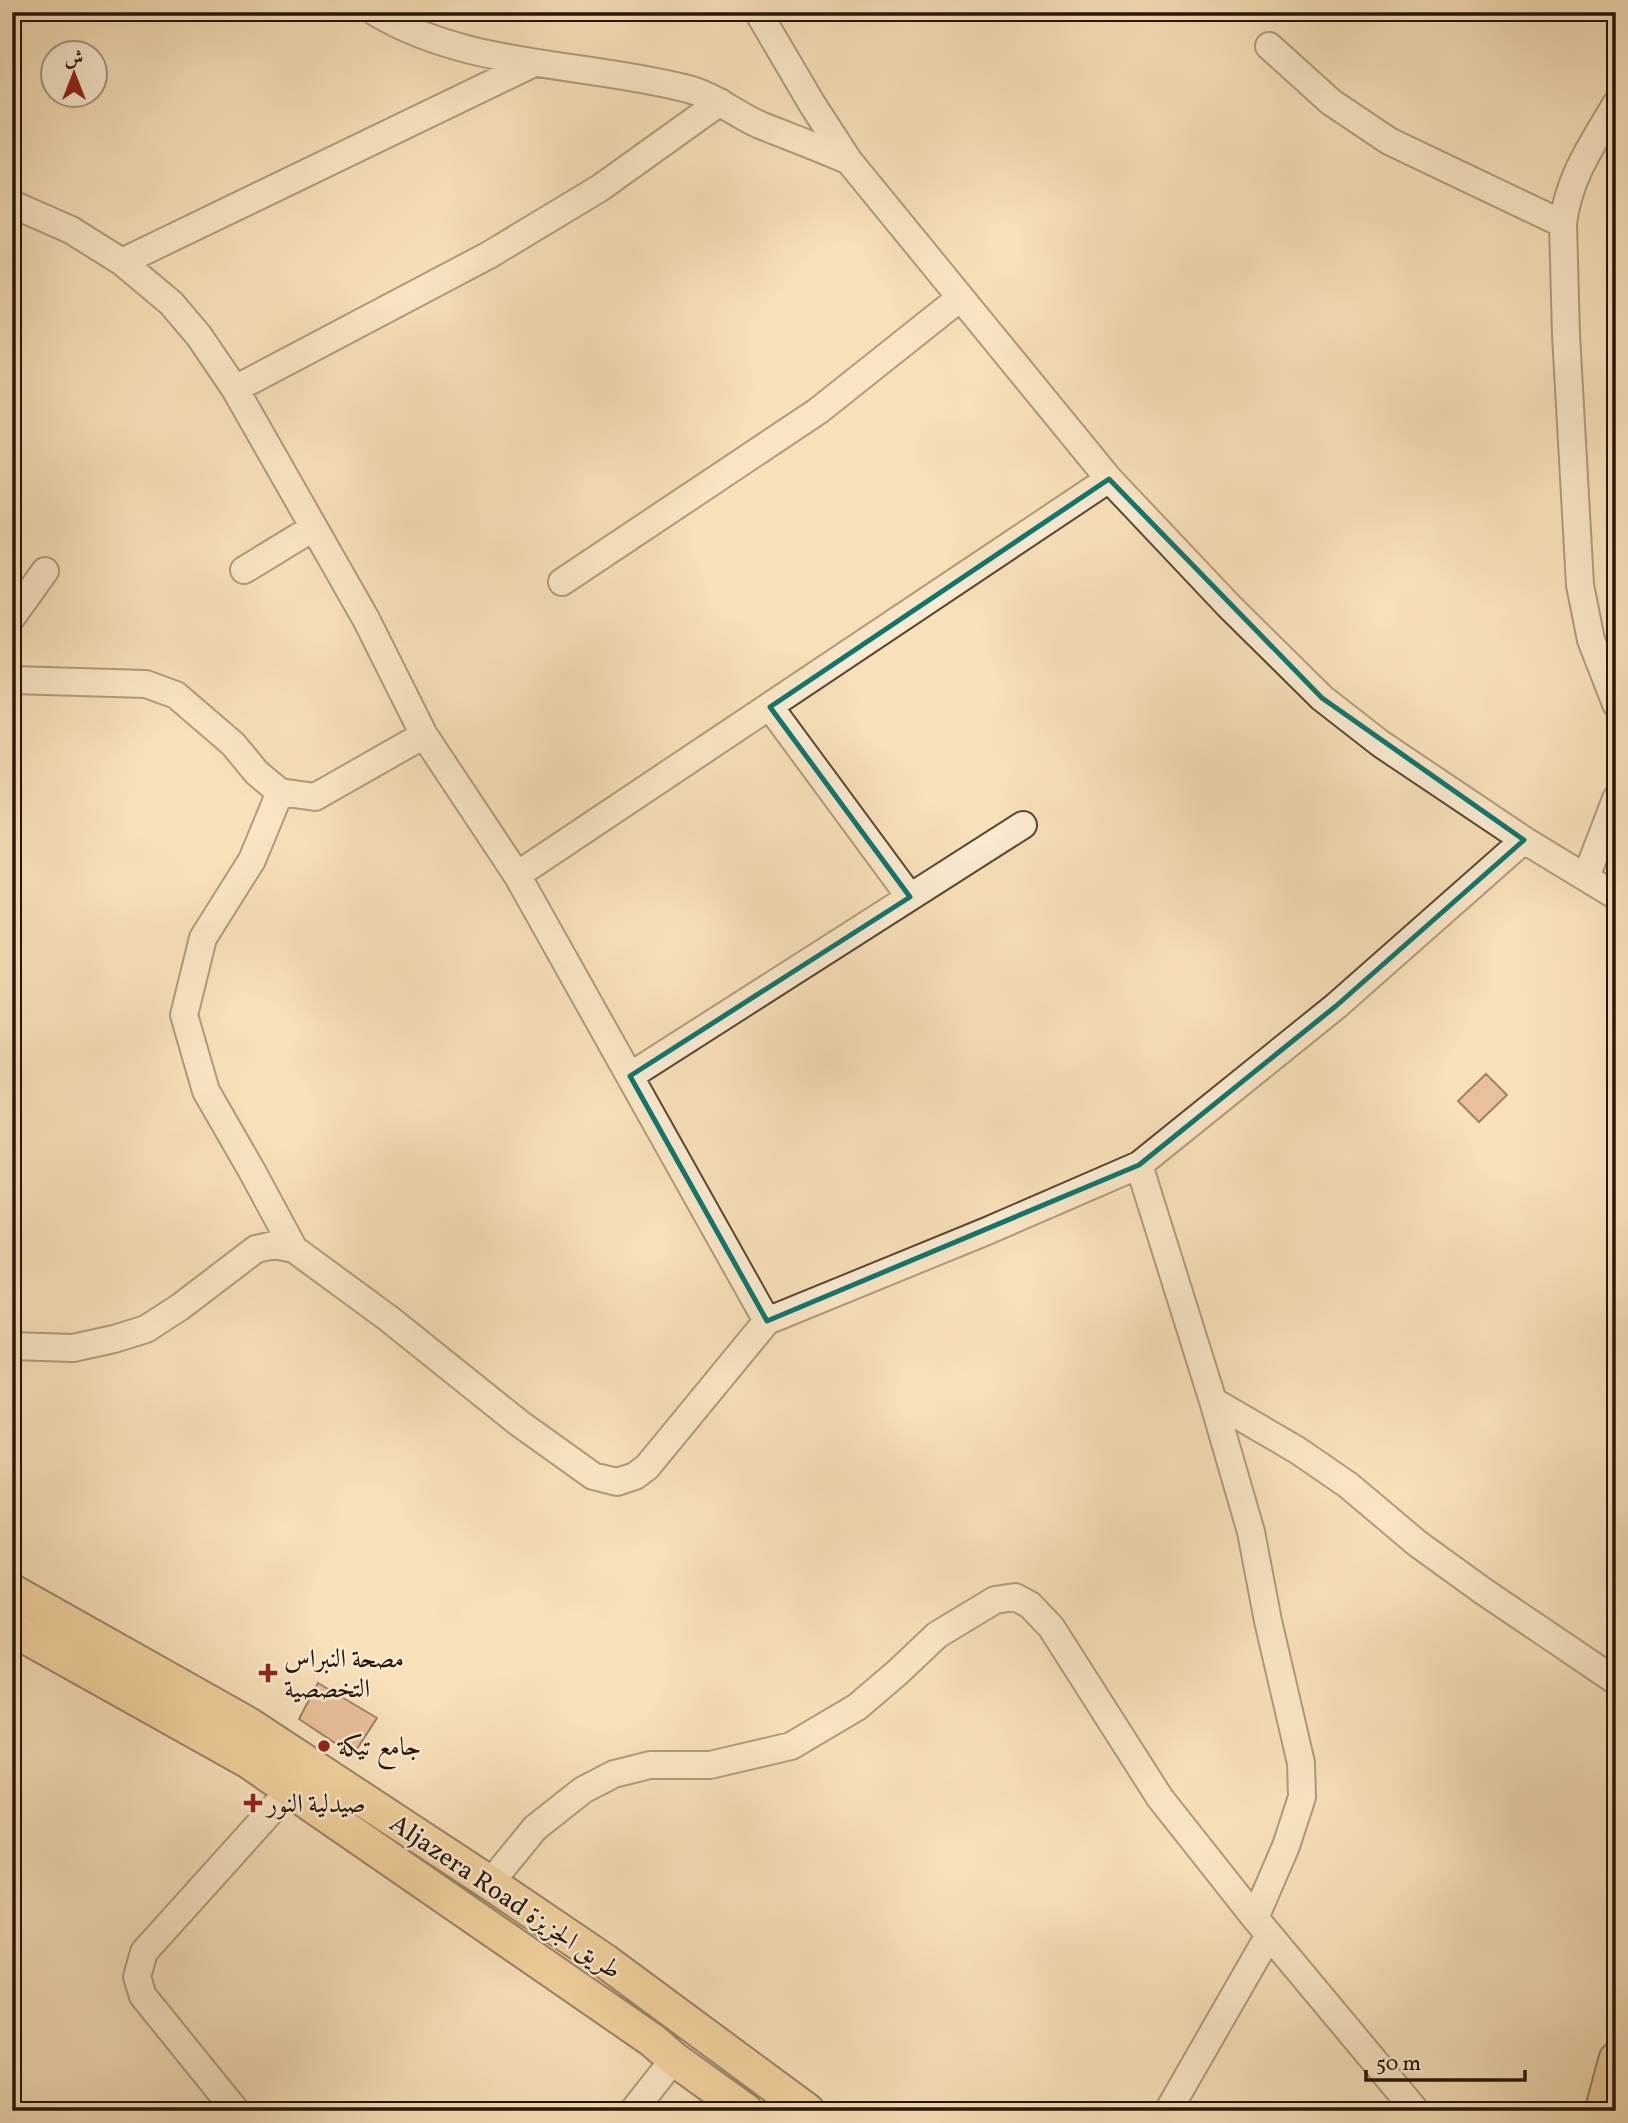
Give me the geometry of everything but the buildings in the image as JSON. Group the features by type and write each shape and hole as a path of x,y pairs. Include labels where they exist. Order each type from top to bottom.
{"main road":[{"name":"Aljazera Road طريق الجزيزة","path":"12,1591 248,1724 606,1961 808,2111"},
{"name":"Aljazera Road طريق الجزيزة","path":"12,1629 248,1761 641,2032 746,2111"},
{"path":"1602,2111 1616,2059"}],"street":[{"path":"375,12 462,48 534,63 620,74 687,88 720,102 758,124 849,161"},
{"path":"758,12 849,161 1108,480 1229,606 1322,698 1433,780 1616,896"},
{"path":"1269,46 1331,102 1389,141 1563,224"},
{"path":"122,262 534,63"},
{"path":"235,389 489,255 600,188 720,102"},
{"path":"1616,104 1575,172 1563,224 1566,335 1580,584 1591,640 1616,704"},
{"path":"12,204 71,230 122,262 171,303 199,336 235,389 366,619 424,735 517,875 767,1321"},
{"path":"562,582 818,411 960,298"},
{"path":"517,875 1108,480"},
{"path":"244,570 313,528"},
{"path":"12,617 45,571"},
{"path":"12,680 146,684 176,695 233,744 257,774 280,792 314,797 424,735"},
{"path":"770,707 910,897"},
{"path":"280,792 252,860 204,938 184,1016 206,1091 294,1249"},
{"path":"1586,877 1616,799"},
{"path":"630,1076 1023,825"},
{"path":"12,1346 73,1348 146,1329 180,1307 256,1249 274,1245 294,1249 388,1318 519,1423 593,1476 617,1482 635,1476 647,1466 767,1321 1139,1165 1336,1006 1524,840"},
{"path":"1139,1165 1251,1532 1268,1622 1301,1763 1303,1797 1262,1927 1168,2111"},
{"path":"1213,1401 1297,1450 1348,1485 1418,1544 1616,1681"},
{"path":"491,1883 535,1828 583,1790 614,1774 650,1765 710,1765 791,1746 857,1707 937,1634 995,1600 1015,1597 1030,1605 1051,1628 1160,1798 1262,1927 1416,2111"},
{"path":"236,2111 143,1996 136,1977 144,1952 290,1790"},
{"path":"633,2111 674,2059"}],"highlighted area":[{"path":"1109,479 1322,698 1524,840 1336,1006 1139,1165 767,1321 630,1076 910,897 770,707"}],"place":[{"name":"مصحة النبراس التخصصية","path":"268,1673"},
{"name":"جامع تيكة","path":"324,1746"},
{"name":"صيدلية النور","path":"253,1803"}]}
